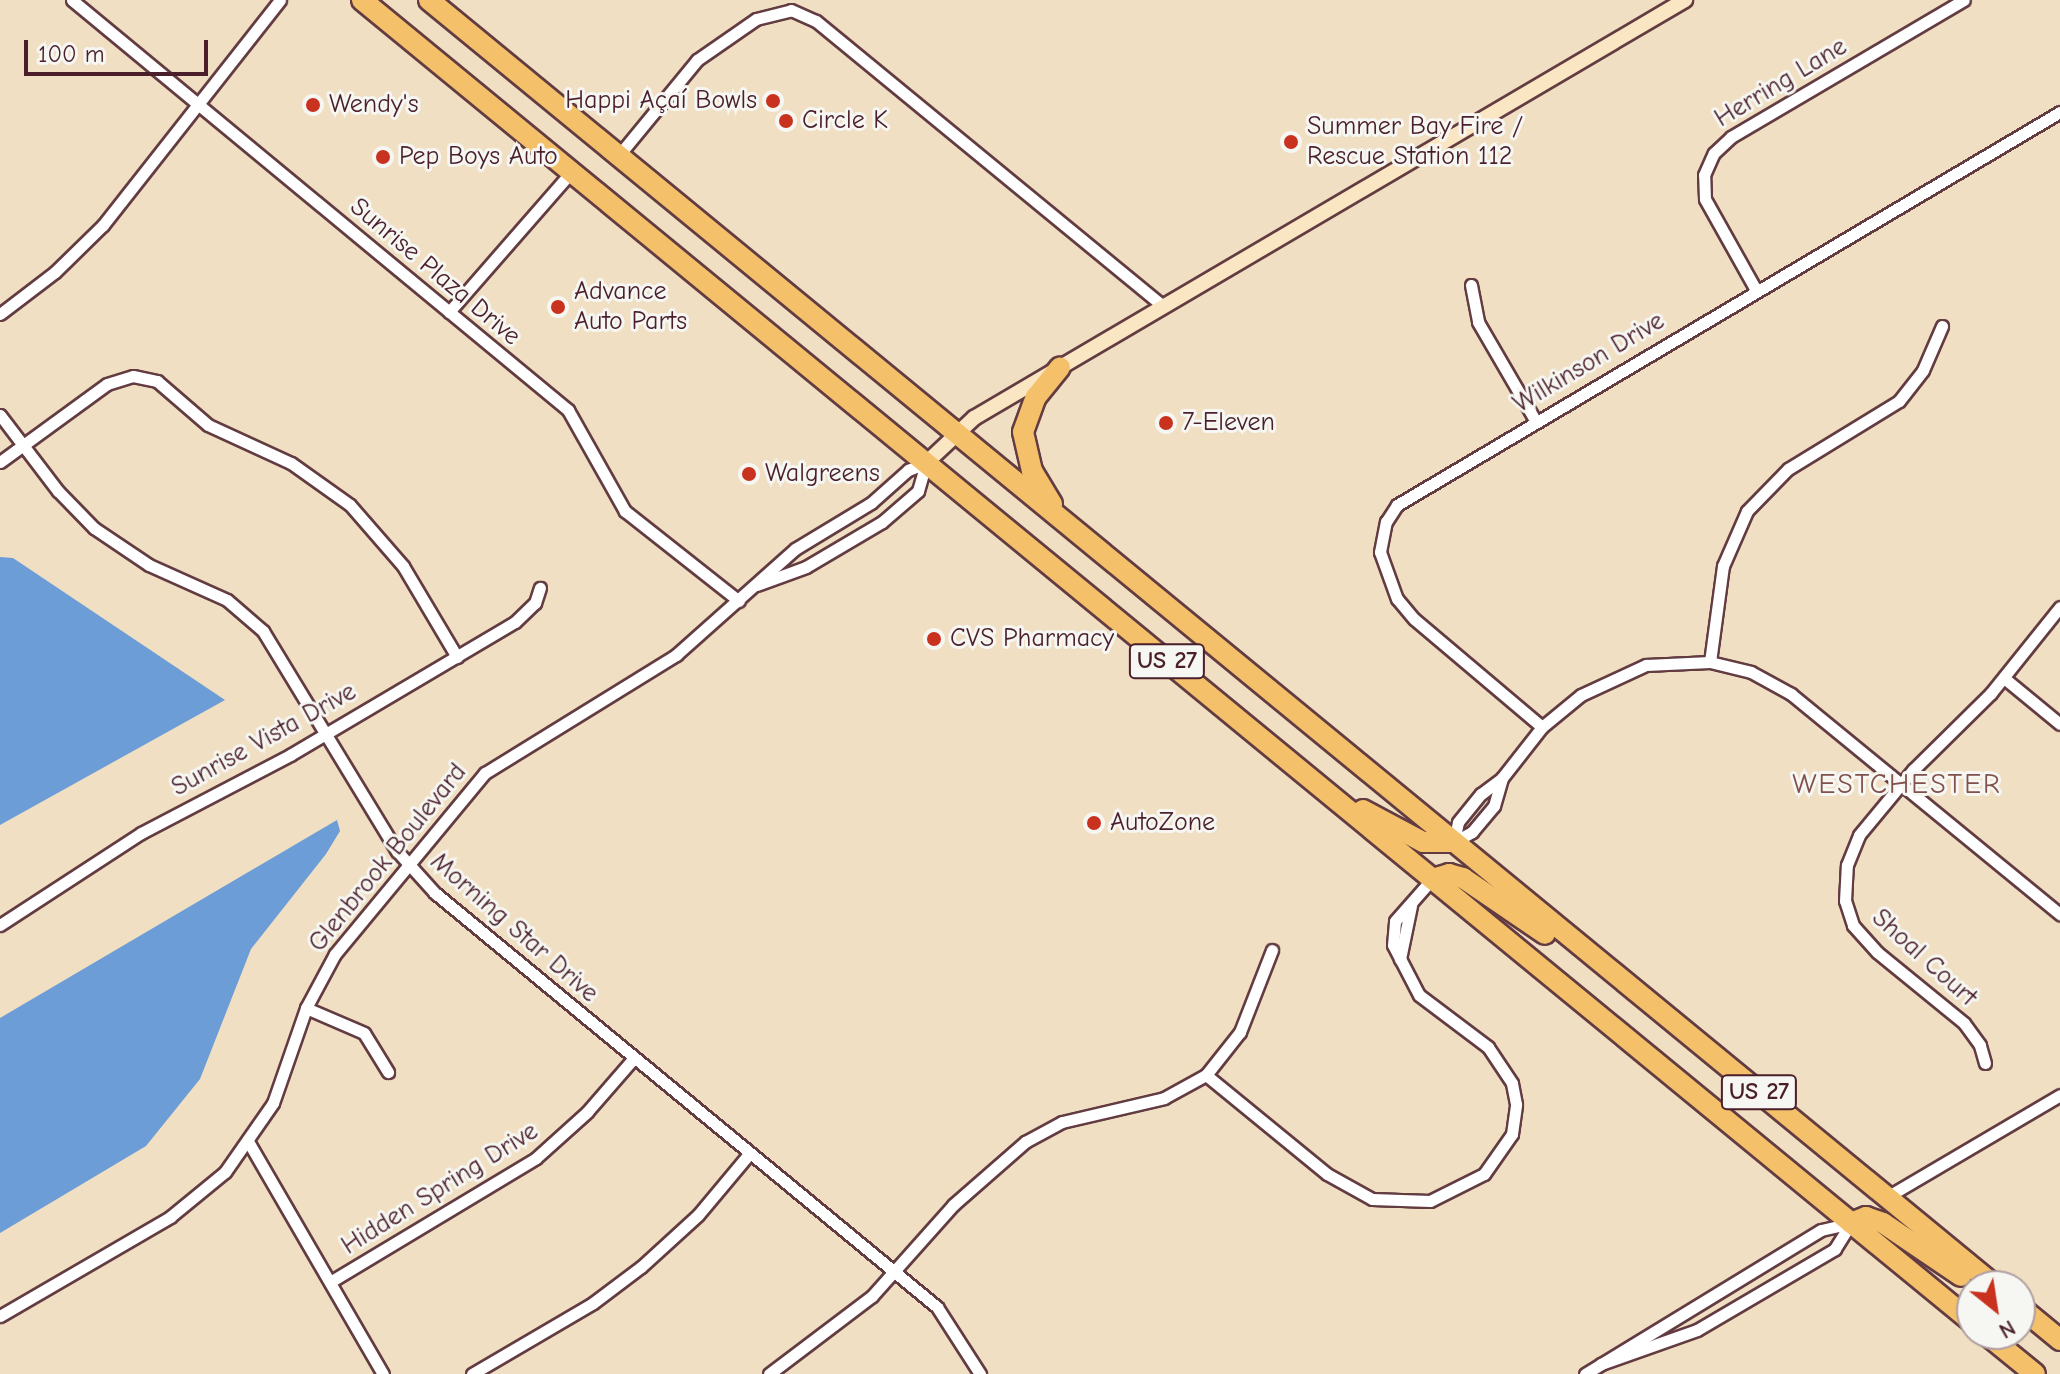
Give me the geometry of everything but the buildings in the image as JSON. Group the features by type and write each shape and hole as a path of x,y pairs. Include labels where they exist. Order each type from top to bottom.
{"highway":[{"name":"US 27","path":"362,0 1956,1309"},
{"name":"US 27","path":"431,3 1976,1270"},
{"path":"1060,367 1036,397 1023,432 1032,471 1060,517"},
{"path":"1327,791 1423,842 1454,842"},
{"path":"1432,879 1449,874 1463,878 1527,919 1678,1043 1715,1056"},
{"path":"1851,1223 1866,1217 1883,1223 1956,1274"},
{"path":"2036,1320 2060,1340"},
{"path":"2036,1337 2060,1357"},
{"path":"2006,1350 2035,1374"}],"main road":[{"path":"926,463 955,433 1060,367 1685,0"}],"street":[{"name":"Sunrise Plaza Drive","path":"72,0 577,420 625,511 739,601"},
{"path":"0,314 55,272 103,225 280,0"},
{"name":"Herring Lane","path":"1756,290 1705,199 1704,175 1714,153 1731,137 1964,0"},
{"path":"619,155 697,60 756,19 791,10 816,21 1163,306"},
{"name":"Wilkinson Drive","path":"1542,727 1408,613 1389,584 1380,552 1386,522 1402,500 2060,112"},
{"path":"449,312 571,172"},
{"path":"1471,285 1478,322 1535,420"},
{"path":"1710,662 1723,566 1747,511 1788,469 1899,401 1923,370 1942,326"},
{"path":"0,462 107,384 133,376 157,381 208,425 291,463 350,505 403,566 457,657"},
{"name":"Morning Star Drive","path":"0,415 70,504 108,539 149,565 213,592 253,621 281,655 408,864 457,913 942,1312 980,1374"},
{"path":"757,585 806,567 882,522 918,491 926,463"},
{"name":"Glenbrook Boulevard","path":"0,1316 182,1209 225,1172 249,1143 278,1093 306,1008 335,954 494,765 676,655 795,549 871,503 908,470 926,463"},
{"name":"Sunrise Vista Drive","path":"0,925 141,833 327,733 522,617 540,588"},
{"path":"1901,784 2004,678 2060,607"},
{"path":"1454,842 1462,816 1502,778 1542,727 1589,688 1626,671 1671,661 1710,662 1751,672 1791,694 2060,914"},
{"path":"2004,678 2060,724"},
{"path":"1454,842 1472,832 1494,806 1502,778"},
{"name":"Shoal Court","path":"1901,784 1859,835 1845,882 1848,914 1864,940 1964,1023 1980,1045 1985,1063"},
{"path":"1206,1075 1327,1174 1362,1195 1407,1204 1463,1189 1493,1166 1508,1145 1516,1114 1512,1083 1488,1047 1419,995 1393,945 1395,921 1432,879"},
{"path":"769,1374 842,1323 895,1273 990,1171 1055,1125 1155,1102 1206,1075 1240,1032 1272,950"},
{"path":"306,1008 364,1033 388,1072"},
{"name":"Hidden Spring Drive","path":"330,1282 529,1164 576,1124 634,1058"},
{"path":"1887,1197 2060,1095"},
{"path":"249,1143 383,1374"},
{"path":"472,1374 593,1303 641,1267 698,1215 749,1154"},
{"path":"1585,1374 1828,1226 1851,1223"},
{"path":"1601,1364 1671,1343 1765,1290 1835,1249 1851,1223"},
{"path":"1753,1270 1765,1290"}],"water":[{"path":"0,557 13,558 225,700 0,825"},
{"path":"337,820 340,831 326,854 251,949 200,1079 146,1146 0,1233 0,1018"}],"place":[{"name":"Happi Açaí Bowls","path":"773,101"},
{"name":"Wendy's","path":"313,105"},
{"name":"Circle K","path":"786,121"},
{"name":"Summer Bay Fire / Rescue Station 112","path":"1291,142"},
{"name":"Pep Boys Auto","path":"383,157"},
{"name":"Advance Auto Parts","path":"558,307"},
{"name":"7-Eleven","path":"1166,423"},
{"name":"Walgreens","path":"749,474"},
{"name":"CVS Pharmacy","path":"934,639"},
{"name":"AutoZone","path":"1094,823"}],"district":[{"name":"WESTCHESTER","path":"1897,784"}]}
